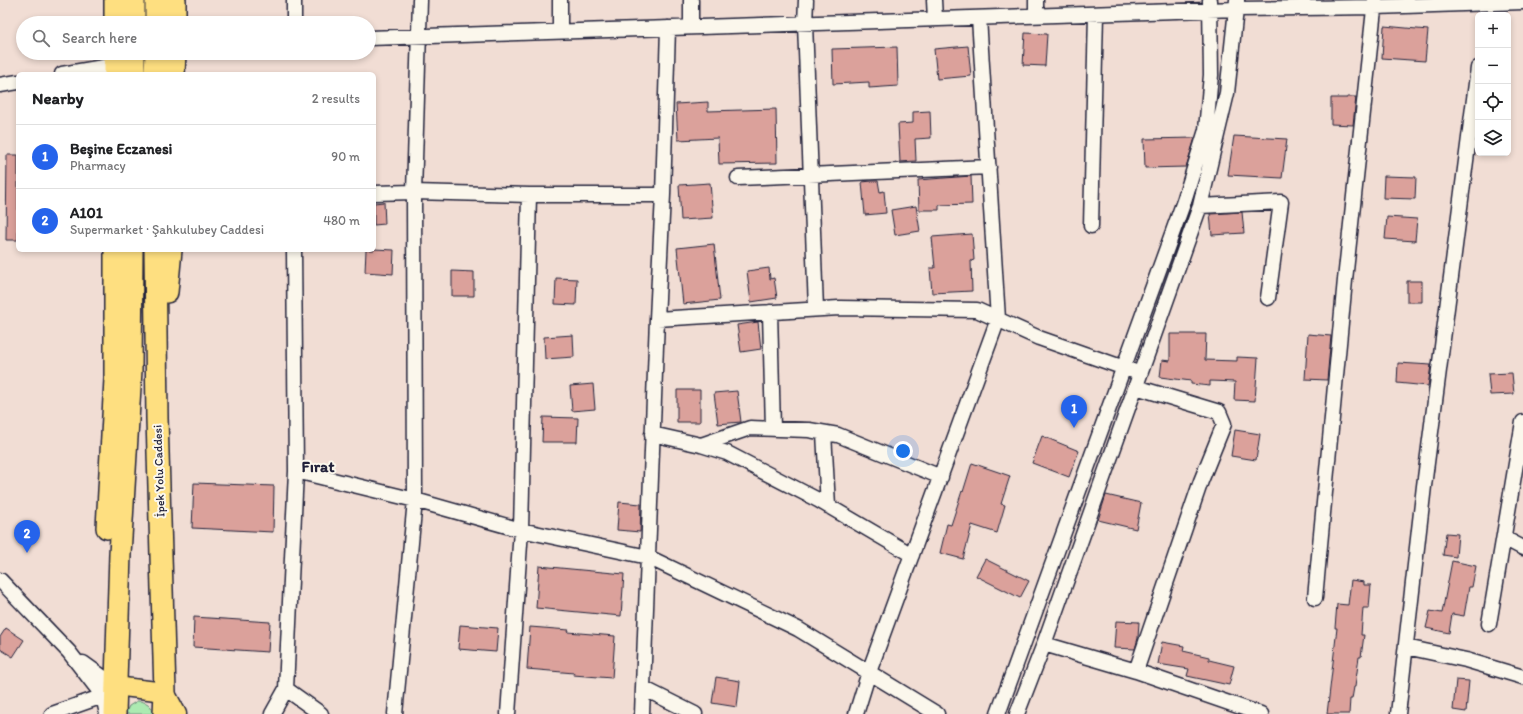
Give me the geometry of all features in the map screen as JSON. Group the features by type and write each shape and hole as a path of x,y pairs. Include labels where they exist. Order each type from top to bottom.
{"highway":[{"path":"115,0 115,16"},
{"path":"134,0 134,16"},
{"path":"156,0 156,16"},
{"path":"175,0 175,16"},
{"path":"134,60 134,72"},
{"path":"155,72 156,60"},
{"path":"174,72 175,60"},
{"path":"115,252 115,379 106,556 109,691 115,714"},
{"path":"109,691 120,554 131,370 132,252"},
{"name":"İpek Yolu Caddesi","path":"155,252 157,418 165,692 164,714"},
{"path":"157,418 171,252"}],"main road":[{"path":"109,691 165,692 177,714"}],"street":[{"path":"294,0 294,16"},
{"path":"395,714 414,500 414,192 420,0"},
{"path":"560,0 560,31"},
{"path":"691,0 691,27"},
{"path":"806,0 805,24 816,309"},
{"path":"934,0 935,19"},
{"path":"1036,0 1036,16"},
{"path":"376,38 1096,14 1123,6 1375,3 1486,6 1523,2"},
{"path":"1315,598 1345,280 1375,3"},
{"path":"998,714 1184,201 1206,130 1211,75 1210,5"},
{"path":"1017,714 1044,644 1200,206 1227,93 1237,5"},
{"path":"1091,226 1096,14"},
{"path":"856,714 869,672 998,320 979,18"},
{"path":"642,714 652,434 664,195 668,28"},
{"path":"73,72 115,64"},
{"path":"0,85 16,82"},
{"path":"1398,714 1424,486 1476,84"},
{"path":"738,178 989,167"},
{"path":"376,193 414,192 529,195 664,195"},
{"path":"508,714 521,530 529,195"},
{"path":"1200,206 1281,202 1268,298"},
{"path":"272,714 286,689 296,471 294,252"},
{"path":"657,319 839,308 977,310 1039,338 1123,368 1138,381 1219,412 1224,424 1201,481 1136,671"},
{"path":"770,312 773,429"},
{"path":"1489,624 1523,422"},
{"path":"701,445 750,428 809,430 838,435 941,477"},
{"path":"824,433 828,506"},
{"path":"652,434 701,445 727,453 828,506 912,555"},
{"path":"296,471 414,500 521,530 648,557 798,629 937,714"},
{"path":"1504,538 1523,548"},
{"path":"0,580 69,652 109,691"},
{"path":"1044,644 1136,671 1261,714"},
{"path":"1406,647 1466,660 1523,677"},
{"path":"643,688 695,714"},
{"path":"286,689 321,714"},
{"path":"52,714 109,691"},
{"path":"107,714 109,691"}],"green space":[{"path":"137,701 148,704 152,708 154,714 125,714 129,706"}],"building":[{"path":"1384,26 1428,30 1425,61 1382,58"},
{"path":"1025,33 1047,34 1045,66 1023,65"},
{"path":"968,46 971,76 937,79 934,49"},
{"path":"897,47 898,86 869,88 869,82 833,84 832,49"},
{"path":"1356,97 1353,125 1331,124 1331,98"},
{"path":"708,102 708,111 776,109 777,163 719,164 718,138 678,140 676,104"},
{"path":"930,111 931,138 915,139 916,161 900,162 898,124 913,123 913,112"},
{"path":"1234,136 1287,139 1282,178 1228,175"},
{"path":"1195,138 1186,167 1145,168 1144,139"},
{"path":"7,155 16,155 16,240 6,240"},
{"path":"971,176 972,204 939,205 939,210 919,210 918,180"},
{"path":"1384,176 1416,177 1415,199 1383,198"},
{"path":"878,181 880,192 884,191 886,213 865,215 862,182"},
{"path":"710,183 713,218 681,220 679,185"},
{"path":"384,202 385,224 376,225 376,203"},
{"path":"916,206 920,231 895,235 891,210"},
{"path":"1242,212 1244,233 1212,235 1210,214"},
{"path":"1387,217 1417,219 1415,241 1385,239"},
{"path":"972,234 974,260 971,261 972,291 932,293 930,268 935,268 932,237"},
{"path":"714,244 720,300 683,304 677,248"},
{"path":"376,249 394,250 393,274 365,272 366,252 376,252"},
{"path":"769,268 770,279 774,278 777,298 751,302 747,271"},
{"path":"452,271 474,272 474,296 452,296"},
{"path":"556,278 577,279 576,305 555,304"},
{"path":"1407,281 1422,281 1422,302 1407,302"},
{"path":"758,322 761,349 741,352 737,325"},
{"path":"1170,334 1206,334 1205,360 1237,361 1237,357 1258,358 1255,401 1234,400 1235,382 1210,381 1210,386 1191,384 1191,381 1160,377 1162,360 1170,361"},
{"path":"1308,334 1331,336 1327,380 1305,379"},
{"path":"573,335 574,357 545,359 544,337"},
{"path":"1398,363 1431,365 1428,386 1397,383"},
{"path":"1512,373 1514,394 1490,395 1488,374"},
{"path":"593,384 595,409 572,411 570,386"},
{"path":"677,390 700,390 700,422 677,422"},
{"path":"737,391 741,422 718,424 714,393"},
{"path":"543,417 578,418 577,442 542,442"},
{"path":"1235,430 1260,434 1256,460 1231,456"},
{"path":"1042,436 1079,451 1069,477 1032,463"},
{"path":"972,463 1010,476 1001,504 1005,505 997,533 972,525 963,559 940,553 947,524 951,525"},
{"path":"194,483 274,486 273,532 192,528"},
{"path":"1106,495 1141,503 1136,529 1098,520"},
{"path":"619,502 641,504 640,532 617,530"},
{"path":"1446,533 1458,534 1456,557 1443,555"},
{"path":"985,559 1029,581 1020,598 976,576"},
{"path":"1452,561 1476,566 1472,587 1469,587 1464,616 1452,614 1449,633 1426,628 1430,611 1442,613"},
{"path":"539,566 624,574 621,616 536,608"},
{"path":"1351,580 1364,582 1364,585 1371,585 1369,608 1363,608 1361,635 1364,635 1361,657 1359,657 1352,699 1350,699 1349,714 1327,714 1337,628 1335,628 1337,604 1348,605"},
{"path":"194,617 270,622 268,652 193,647"},
{"path":"1116,621 1139,622 1138,638 1135,649 1114,648"},
{"path":"460,625 498,628 496,652 458,649"},
{"path":"530,627 615,636 612,678 527,669"},
{"path":"6,628 24,640 13,657 0,649 0,637"},
{"path":"1162,642 1184,646 1183,651 1209,657 1209,660 1234,666 1229,685 1187,676 1189,669 1158,664"},
{"path":"716,677 740,681 737,707 712,703"},
{"path":"1456,680 1469,681 1466,712 1453,710"}],"place":[{"name":"Beşine Eczanesi","path":"1074,428"},
{"name":"A101","path":"27,553"}],"district":[{"name":"Fırat","path":"318,466"}]}
